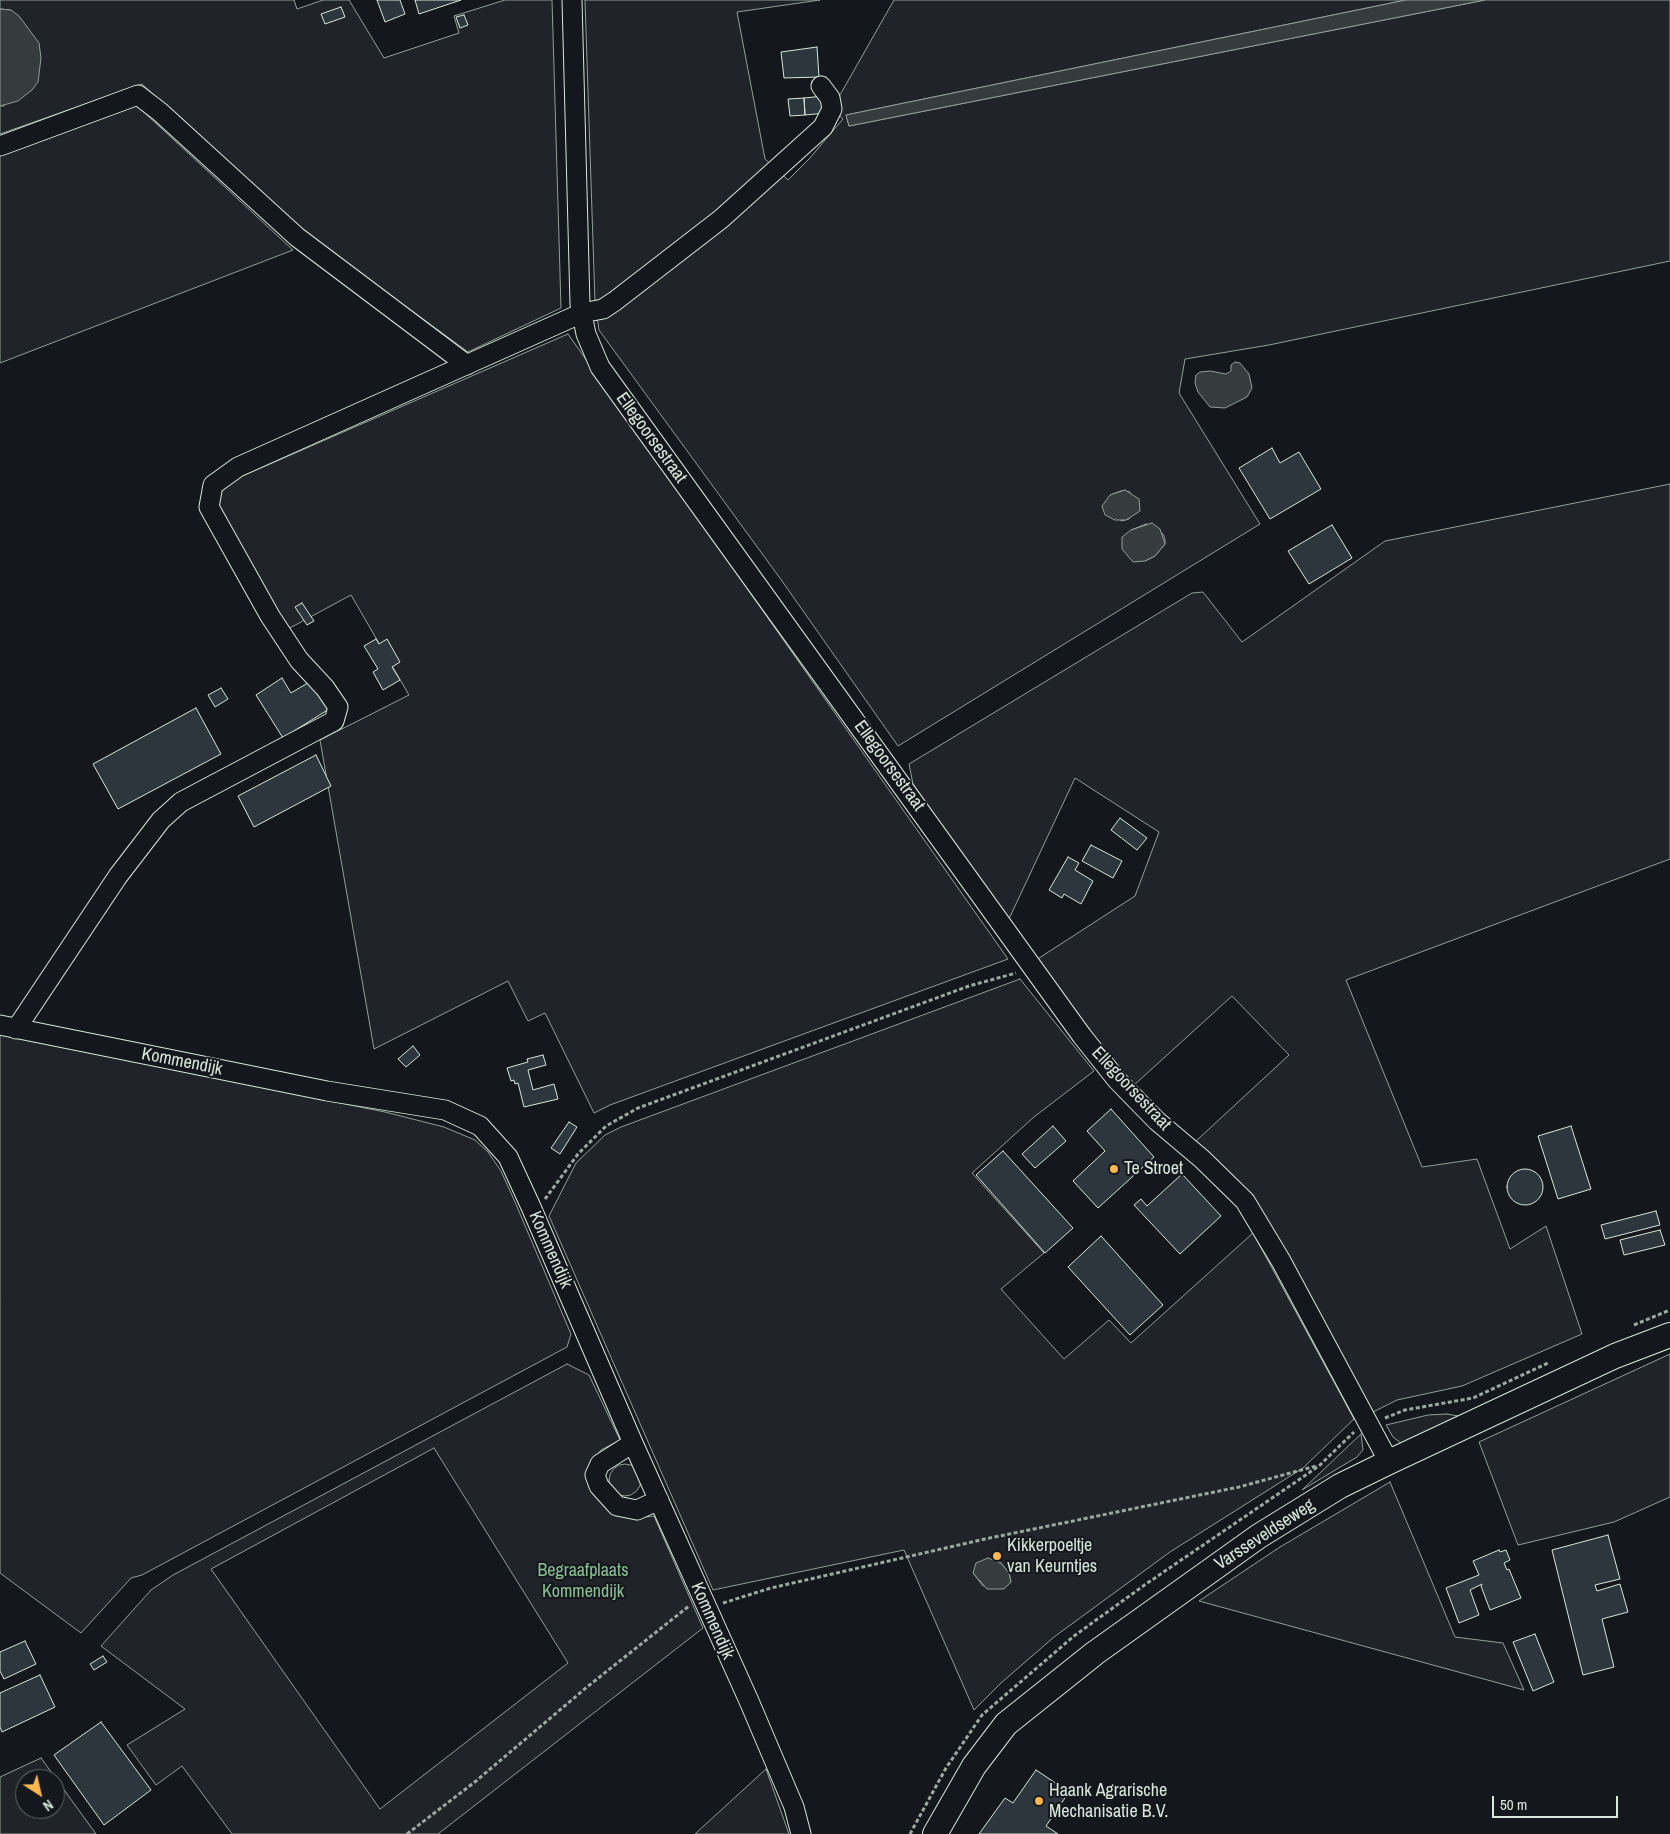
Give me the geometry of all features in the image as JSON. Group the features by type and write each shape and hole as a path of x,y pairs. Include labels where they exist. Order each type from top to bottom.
{"main road":[{"name":"Varsseveldseweg","path":"935,1834 974,1766 1006,1724 1095,1653 1259,1536 1340,1486 1389,1462 1615,1356 1670,1335"}],"street":[{"name":"Ellegoorsestraat","path":"572,0 582,313 586,334 600,367 1033,968 1118,1080 1157,1121 1202,1158 1244,1201 1281,1261 1389,1462"},
{"path":"8,1027 161,820 181,802 334,720 338,707 325,688 299,660 275,623 209,507 213,485 238,467 582,313 603,309 721,219 823,127 832,109 830,98 822,86"},
{"path":"0,146 138,95 160,112 297,237 467,365"},
{"name":"Kommendijk","path":"8,1027 327,1091 445,1110 480,1126 508,1157 786,1790 801,1834"},
{"path":"633,1443 600,1464 595,1475 599,1486 617,1506 637,1510 659,1500"}],"path":[{"path":"534,1216 578,1154 606,1126 638,1108 969,986 1033,968"},
{"path":"1627,1328 1670,1310"},
{"path":"407,1834 476,1781 586,1687 703,1602 985,1539 1239,1487 1320,1465 1353,1432 1405,1410 1473,1398 1550,1362"}],"green space":[{"path":"0,0 294,0 297,9 323,0 349,0 384,58 459,33 454,16 505,0 552,0 561,308 468,352 308,235 142,84 0,134 0,106 4,106 11,10 0,9"},
{"path":"585,0 820,0 737,12 765,159 788,180 809,159 843,119 832,109 894,0 1406,0 846,115 849,126 1485,0 1670,0 1670,261 1269,345 1185,359 1179,393 1260,524 898,746 782,581 599,330 595,303","holes":["1121,491 1130,492 1129,519 1121,521 1110,495","1146,524 1163,534 1165,544 1155,556 1145,561 1131,530"]},
{"path":"135,104 293,250 0,363 0,155"},
{"path":"568,334 1008,959 610,1105 594,1113 545,1013 528,1021 508,981 374,1049 320,740 409,695 351,595 288,629 218,513 218,501 223,489 231,481"},
{"path":"1670,484 1670,859 1346,980 1422,1167 1477,1159 1510,1249 1546,1226 1582,1334 1462,1386 1397,1400 1373,1412 1250,1193 1196,1141 1289,1055 1232,996 1133,1086 1036,960 1135,896 1159,832 1075,778 1008,921 913,784 909,764 1192,593 1203,592 1242,642 1385,541"},
{"path":"1020,979 1094,1071 1034,1117 972,1173 1044,1253 1001,1289 1064,1359 1109,1320 1131,1343 1253,1233 1354,1419 1303,1468 1170,1552 1054,1637 1001,1683 974,1710 904,1550 713,1590 549,1216 576,1163 605,1135 621,1127","holes":["1001,1563 1009,1573 1011,1582 983,1586 973,1573"]},
{"path":"0,1035 385,1112 444,1127 475,1140 488,1152 501,1171 515,1202 571,1334 567,1347 142,1575 131,1578 81,1633 0,1573"},
{"path":"1670,1354 1670,1497 1614,1522 1518,1545 1479,1442"},
{"name":"Begraafplaats Kommendijk","path":"567,1364 589,1375 620,1440 601,1450 591,1463 589,1483 599,1500 618,1514 635,1518 654,1516 703,1628 438,1834 232,1834 182,1766 156,1785 127,1745 185,1709 101,1646 151,1590 173,1575","holes":["434,1448 568,1663 380,1809 211,1569"]},
{"path":"1447,1414 1464,1417 1411,1443 1401,1443 1393,1437 1386,1425 1428,1415"},
{"path":"1361,1434 1363,1450 1357,1457 1302,1490"},
{"path":"625,1464 637,1468 641,1480 637,1492 625,1496 613,1492 609,1480 613,1468"},
{"path":"1390,1482 1455,1637 1503,1643 1524,1690 1199,1601 1280,1547"},
{"path":"41,1758 49,1769 17,1769"},
{"path":"766,1769 789,1834 695,1834"},
{"path":"15,1770 15,1819 65,1819 65,1791 96,1834 0,1834 0,1777"}],"shaded area":[{"path":"1406,0 1485,0 849,126 846,115"},
{"path":"0,9 11,10 19,16 39,43 41,58 38,82 32,90 18,101 0,106"},
{"path":"1235,362 1240,363 1249,374 1252,388 1247,397 1225,408 1210,407 1198,392 1195,383 1196,375 1200,372 1210,371 1226,374 1231,371 1231,365"},
{"path":"1125,490 1139,499 1140,511 1126,520 1115,520 1105,515 1102,506 1110,495"},
{"path":"1152,523 1160,529 1165,544 1155,556 1145,561 1133,562 1122,549 1122,537 1131,530"},
{"path":"988,1558 1001,1563 1009,1573 1011,1582 1004,1589 987,1589 973,1573 976,1563"}],"building":[{"path":"377,0 400,0 405,14 385,22"},
{"path":"415,0 461,0 419,14"},
{"path":"341,7 345,17 325,24 321,14"},
{"path":"464,15 468,25 460,28 456,17"},
{"path":"817,47 819,77 784,78 781,52"},
{"path":"824,96 825,113 805,115 804,98"},
{"path":"804,98 805,115 790,116 788,99"},
{"path":"1272,448 1280,463 1299,452 1321,489 1270,519 1239,468"},
{"path":"1332,525 1352,558 1309,584 1288,551"},
{"path":"302,603 314,621 307,625 295,607"},
{"path":"376,639 379,644 387,639 400,662 392,667 400,680 383,690 373,672 378,669 364,646"},
{"path":"282,678 291,693 311,681 329,709 283,738 256,695"},
{"path":"221,688 228,699 215,707 208,695"},
{"path":"196,708 221,754 118,809 93,764"},
{"path":"316,755 331,786 254,827 238,796"},
{"path":"1120,818 1147,838 1137,850 1111,830"},
{"path":"1091,845 1122,861 1113,878 1082,861"},
{"path":"1068,857 1079,863 1075,870 1093,881 1081,904 1064,894 1062,898 1049,890"},
{"path":"413,1046 420,1055 406,1067 398,1059"},
{"path":"543,1055 546,1065 528,1070 533,1090 554,1084 558,1099 524,1107 518,1083 515,1084 514,1080 511,1081 507,1068 528,1062 527,1059"},
{"name":"Te Stroet","path":"1111,1109 1154,1157 1098,1208 1073,1181 1105,1151 1087,1131"},
{"path":"569,1122 577,1127 560,1154 551,1148"},
{"path":"1053,1126 1066,1141 1035,1168 1022,1154"},
{"path":"1571,1126 1591,1189 1558,1199 1538,1136"},
{"path":"1003,1151 1073,1228 1045,1253 976,1175"},
{"path":"1525,1169 1532,1170 1538,1174 1542,1180 1542,1194 1538,1200 1532,1204 1525,1205 1518,1204 1512,1200 1508,1194 1507,1187 1508,1180 1512,1174 1518,1170"},
{"path":"1182,1174 1221,1216 1180,1254 1134,1205 1141,1199 1147,1206"},
{"path":"1656,1211 1660,1225 1605,1239 1601,1225"},
{"path":"1660,1230 1665,1245 1624,1255 1620,1240"},
{"path":"1101,1236 1163,1305 1130,1335 1068,1267"},
{"path":"1608,1535 1620,1579 1595,1585 1597,1591 1620,1584 1628,1612 1602,1619 1614,1667 1583,1675 1552,1550"},
{"path":"1499,1550 1500,1552 1506,1550 1510,1560 1504,1563 1507,1570 1509,1569 1521,1598 1490,1610 1481,1586 1482,1584 1470,1590 1479,1615 1459,1623 1446,1588 1479,1575 1473,1561"},
{"path":"1535,1634 1554,1682 1533,1691 1513,1642"},
{"path":"25,1641 36,1664 4,1679 0,1671 0,1652"},
{"path":"103,1656 107,1662 94,1670 90,1664"},
{"path":"40,1675 55,1707 2,1732 0,1727 0,1693"},
{"path":"101,1722 151,1790 104,1825 54,1755"},
{"name":"Haank Agrarische Mechanisatie B.V.","path":"1036,1770 1069,1792 1046,1826 1058,1834 979,1834 1005,1798 1013,1803"}],"place":[{"name":"Te Stroet","path":"1114,1169"},
{"name":"Kikkerpoeltje van Keurntjes","path":"997,1556"},
{"name":"Haank Agrarische Mechanisatie B.V.","path":"1039,1801"}]}
